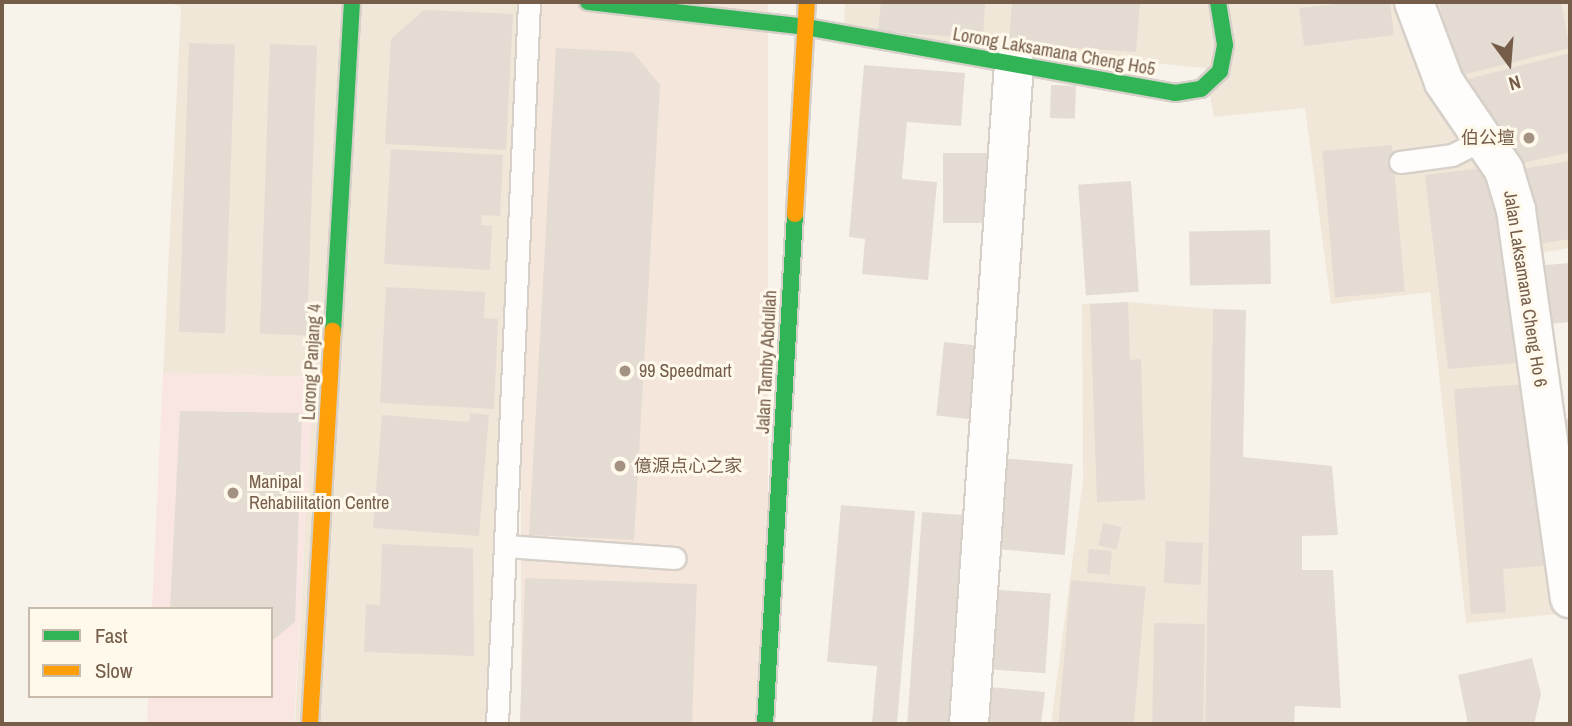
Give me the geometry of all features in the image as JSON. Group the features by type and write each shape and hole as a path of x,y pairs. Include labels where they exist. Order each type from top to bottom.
{"street":[{"name":"Lorong Panjang 4","path":"310,724 352,2"},
{"name":"Lorong Laksamana Cheng Ho5","path":"588,2 806,27 1175,93 1201,89 1220,71 1225,45 1219,2"},
{"name":"Jalan Tamby Abdullah","path":"765,724 807,2"},
{"name":"Jalan Laksamana Cheng Ho 6","path":"1414,2 1444,82 1504,170 1516,210 1570,598"},
{"path":"969,724 1014,64"}],"lane":[{"path":"498,724 530,2"},
{"path":"1400,162 1452,155 1482,140"},
{"path":"506,546 675,558"}],"shaded area":[{"path":"162,2 521,2 488,724 295,724 313,377 163,373 181,6"},
{"path":"521,2 768,2 768,724 521,724"},
{"path":"845,2 1570,2 1570,248 1517,257 1565,613 1466,623 1430,292 1331,304 1305,108 1214,117 1205,68 879,37 844,26"},
{"path":"1128,302 1213,309 1205,724 1051,724 1083,480 1082,304"},
{"name":"Manipal Rehabilitation Centre","path":"163,373 314,377 294,724 147,724 148,698 273,698 273,607 152,607"}],"building":[{"path":"881,2 985,2 983,39 878,31"},
{"path":"1012,2 1140,2 1136,52 1009,44"},
{"path":"1354,2 1390,2 1394,35 1304,46 1299,8"},
{"path":"1439,2 1561,2 1570,48 1458,76"},
{"path":"424,10 513,14 506,150 385,144 391,39"},
{"path":"189,43 235,45 225,333 179,332"},
{"path":"270,44 317,46 307,335 260,334"},
{"path":"556,48 633,52 660,85 634,540 529,535"},
{"path":"1570,53 1570,152 1514,165 1507,137 1494,140 1484,103 1474,105 1468,79"},
{"path":"864,65 965,73 961,126 907,122 902,179 937,182 928,280 862,274 865,239 849,237"},
{"path":"1051,85 1076,86 1075,119 1050,118"},
{"path":"1392,145 1405,291 1335,298 1322,151"},
{"path":"391,149 503,155 500,216 482,215 481,225 492,226 490,270 384,264"},
{"path":"943,153 987,153 987,223 943,223"},
{"path":"1570,161 1570,239 1526,246 1514,170"},
{"path":"1483,168 1485,180 1500,178 1529,362 1448,369 1425,175"},
{"path":"1131,181 1139,292 1086,295 1078,185"},
{"path":"1270,230 1271,284 1190,285 1189,231"},
{"path":"1570,263 1570,322 1539,325 1533,266"},
{"path":"386,287 485,292 484,318 498,319 494,409 380,403"},
{"path":"1128,302 1130,360 1141,359 1145,500 1097,502 1090,304"},
{"path":"1213,309 1246,310 1243,457 1332,466 1338,535 1302,536 1302,570 1333,570 1341,708 1295,706 1294,724 1205,724"},
{"path":"944,342 985,346 977,420 936,416"},
{"path":"1531,384 1545,566 1503,569 1506,612 1471,614 1454,389"},
{"path":"180,411 302,413 295,622 273,640 273,607 170,607"},
{"path":"470,413 489,415 479,536 373,528 382,415 469,422"},
{"path":"1570,419 1570,485 1560,420"},
{"path":"1001,458 1073,464 1065,555 993,549"},
{"path":"841,505 915,511 897,724 872,724 877,666 827,662"},
{"path":"922,512 971,515 956,724 907,724"},
{"path":"1103,523 1122,527 1117,549 1098,545"},
{"path":"1166,541 1203,543 1201,585 1164,583"},
{"path":"382,544 473,548 474,656 364,652 366,604 380,605"},
{"path":"1089,549 1112,551 1110,575 1087,573"},
{"path":"525,578 697,584 692,724 520,724"},
{"path":"1071,580 1146,587 1134,724 1058,723"},
{"path":"987,589 1051,593 1045,673 981,669"},
{"path":"1154,623 1205,624 1203,724 1152,724"},
{"path":"1532,658 1541,694 1534,724 1468,724 1458,675"},
{"path":"979,686 1045,692 1041,724 975,724"}],"traffic: fast":[{"path":"333,331 352,2"},
{"path":"588,2 806,27 1175,93 1201,89 1220,71 1225,45 1218,2"},
{"path":"765,724 795,214"}],"traffic: slow":[{"path":"795,214 807,2"},
{"path":"310,724 333,331"}],"place":[{"name":"伯公壇","path":"1529,138"},
{"name":"99 Speedmart","path":"625,371"},
{"name":"億源点心之家","path":"620,466"},
{"name":"Manipal Rehabilitation Centre","path":"233,493"}]}
